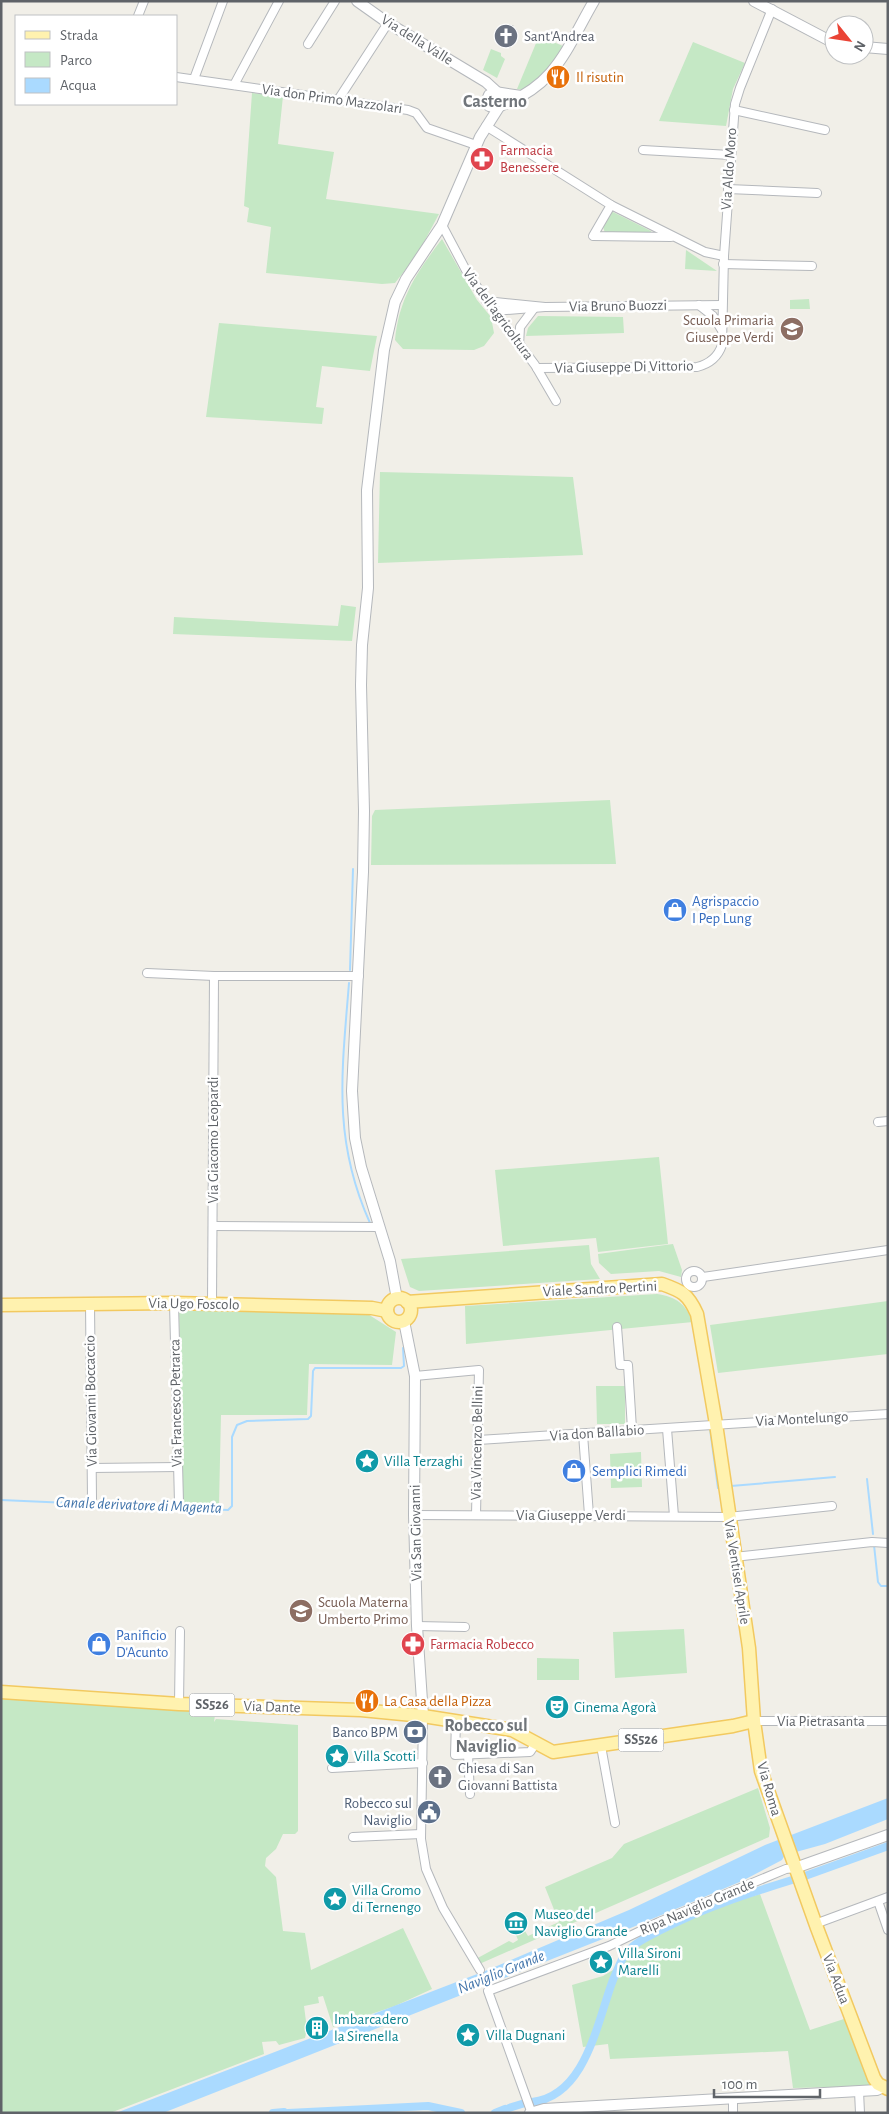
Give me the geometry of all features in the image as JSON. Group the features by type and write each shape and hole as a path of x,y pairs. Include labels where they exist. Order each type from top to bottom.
{"main road":[{"name":"Viale Sandro Pertini","path":"402,1300 662,1284 679,1290 688,1290"},
{"path":"688,1290 690,1299 698,1314 716,1424"},
{"path":"402,1300 411,1309 410,1314 404,1321 394,1321 387,1311 390,1303 402,1300"},
{"name":"Via Ugo Foscolo","path":"1,1305 174,1303 372,1308 387,1311"},
{"name":"Via Ventisei Aprile","path":"716,1424 728,1517 749,1648 754,1721"},
{"name":"Via Dante","path":"1,1692 179,1704 361,1710 423,1716"},
{"name":"SS526","path":"423,1716 512,1730 548,1751 560,1752 733,1726"},
{"path":"733,1726 754,1721"},
{"name":"Via Roma","path":"754,1721 761,1771 794,1864"},
{"name":"Via Roma","path":"733,1726 748,1732 758,1746"},
{"name":"Via Adua","path":"794,1864 874,2078 885,2088"}],"street":[{"path":"138,15 144,1"},
{"path":"194,80 224,1"},
{"path":"234,85 279,1"},
{"path":"308,44 335,1"},
{"name":"Via della Valle","path":"357,1 388,23 478,78 499,94"},
{"path":"478,78 487,103 491,108 500,106 537,88 552,73 594,1"},
{"path":"754,1 824,38"},
{"name":"Via Aldo Moro","path":"722,332 724,260 734,110 740,88 772,10"},
{"path":"338,100 388,23"},
{"path":"874,48 888,49"},
{"name":"Via don Primo Mazzolari","path":"178,77 408,110 416,113 427,128 476,146"},
{"path":"402,1300 361,1166 352,1116 364,811 361,685 368,588 367,507 370,460 384,350 395,302 406,279 442,225 476,146 486,126 500,106 502,101 499,94"},
{"path":"486,126 489,95 521,96"},
{"path":"734,110 825,130"},
{"path":"486,126 611,205 705,252 724,260 812,266"},
{"path":"643,150 730,155"},
{"path":"728,189 817,193"},
{"path":"611,205 593,236 672,236"},
{"name":"Via dell'agricoltura","path":"442,225 469,276 486,302 537,368 556,401"},
{"name":"Via Bruno Buozzi","path":"486,302 539,306 722,305"},
{"path":"699,305 713,316 722,332"},
{"path":"519,345 520,328 539,306"},
{"name":"Via Bruno Buozzi","path":"494,311 539,306"},
{"name":"Via Giuseppe Di Vittorio","path":"537,368 697,367 705,365 717,354 722,345 722,332"},
{"path":"147,973 214,976 359,976"},
{"name":"Via Giacomo Leopardi","path":"212,1304 214,976"},
{"path":"878,1122 888,1121"},
{"path":"213,1226 379,1226"},
{"path":"703,1277 700,1285 688,1290 686,1280 689,1272 696,1271 703,1277 888,1250"},
{"name":"Via Francesco Petrarca","path":"174,1303 179,1502"},
{"name":"Via Giovanni Boccaccio","path":"90,1304 92,1499"},
{"name":"Via San Giovanni","path":"404,1321 415,1376 414,1515 417,1626 423,1716"},
{"path":"617,1327 620,1365 628,1365 632,1429"},
{"name":"Via Vincenzo Bellini","path":"415,1376 478,1370 476,1516"},
{"name":"Via Montelungo","path":"716,1424 887,1417"},
{"name":"Via don Ballabio","path":"478,1440 584,1434 632,1429 666,1429 716,1424"},
{"path":"666,1429 674,1516"},
{"path":"584,1434 589,1514"},
{"path":"92,1468 178,1467"},
{"name":"Via Giuseppe Verdi","path":"414,1515 589,1514 728,1517 832,1506"},
{"path":"734,1557 872,1542 888,1543"},
{"path":"417,1626 465,1626"},
{"path":"179,1704 180,1631"},
{"path":"753,1705 759,1713 776,1721"},
{"path":"423,1716 421,1834 426,1869 443,1908 480,1970"},
{"name":"Via Pietrasanta","path":"754,1721 888,1721"},
{"path":"456,1722 455,1755 530,1752 536,1743"},
{"path":"601,1746 615,1823"},
{"path":"468,1754 470,1794"},
{"path":"332,1768 423,1763"},
{"path":"353,1837 421,1834"},
{"path":"794,1864 888,1835"},
{"name":"Ripa Naviglio Grande","path":"530,2112 488,1991 609,1946 659,1922 794,1864"},
{"path":"816,1924 888,1897"},
{"path":"878,1901 888,1930"},
{"path":"530,2112 885,2088"},
{"path":"859,2091 860,2113"},
{"path":"732,2098 733,2113"}],"green space":[{"path":"539,36 563,46 550,67 538,81 524,89 517,89"},
{"path":"693,42 745,63 733,89 726,126 659,121"},
{"path":"491,49 501,53 501,56 505,59 497,78 483,70"},
{"path":"252,93 283,96 278,144 334,152 326,199 439,214 417,255 395,283 382,284 266,273 271,227 247,222 249,208 244,206"},
{"path":"611,211 651,231 652,234 605,233 603,227"},
{"path":"442,239 477,300 491,317 494,333 484,346 474,350 403,349 395,340 397,325 405,298 417,274"},
{"path":"686,250 717,271 685,269"},
{"path":"809,299 810,309 790,309 790,300"},
{"path":"538,316 623,317 624,333 526,336 528,328"},
{"path":"219,323 377,336 370,371 322,366 316,407 324,408 322,424 206,417"},
{"path":"380,472 573,477 583,555 378,563"},
{"path":"341,605 356,607 352,641 173,634 174,617 338,626"},
{"path":"610,800 616,864 371,865 372,816 375,810"},
{"path":"659,1157 668,1244 598,1252 596,1238 503,1246 495,1170"},
{"path":"673,1244 682,1270 681,1277 659,1271 611,1274 599,1263 598,1254"},
{"path":"589,1245 591,1264 600,1279 419,1291 410,1287 401,1259"},
{"path":"657,1294 670,1297 679,1302 687,1310 693,1322 466,1344 465,1306"},
{"path":"888,1301 888,1354 718,1373 710,1325"},
{"path":"179,1309 363,1311 396,1332 392,1365 309,1364 307,1415 221,1415 219,1504 183,1507"},
{"path":"596,1386 625,1386 625,1424 597,1424"},
{"path":"641,1452 642,1487 611,1488 610,1454"},
{"path":"684,1629 687,1673 615,1678 613,1632"},
{"path":"537,1658 579,1659 579,1680 537,1680"},
{"path":"1,1698 216,1708 214,1722 216,1719 298,1725 298,1831 295,1834 283,1834 276,1849 266,1858 265,1866 276,1877 283,1931 305,1933 311,1970 403,1928 432,1989 395,2006 333,2027 323,1996 318,1997 319,2003 304,2006 307,2029 305,2038 279,2045 276,2041 262,2042 264,2054 110,2113 1,2113"},
{"path":"758,1788 770,1828 769,1837 477,1965 474,1960 509,1941 513,1943 518,1940 516,1935 525,1931 528,1936 559,1922 545,1887 612,1858 624,1844"},
{"path":"760,1894 810,2030 847,2018 874,2086 793,2088 788,2051 610,2059 608,2044 583,2047 572,1985 603,1976 618,1967 650,1934 713,1908"}],"water":[{"name":"Naviglio Grande","path":"888,1798 888,1819 825,1844 785,1855 782,1860 742,1881 633,1927 163,2113 116,2113 485,1971 629,1910 765,1845"}],"waterway":[{"path":"350,970 353,869"},
{"path":"349,983 343,1075 345,1133 358,1192 370,1223"},
{"name":"Canale derivatore di Magenta","path":"1,1500 228,1510 232,1506 232,1437 237,1425 247,1421 308,1419 311,1416 313,1371 315,1368 401,1368 404,1366 403,1348"},
{"name":"Canale derivatore di Magenta","path":"710,1429 718,1488 721,1488"},
{"name":"Canale derivatore di Magenta","path":"731,1486 835,1477"},
{"name":"Canale derivatore di Magenta","path":"867,1479 873,1534"},
{"name":"Canale derivatore di Magenta","path":"874,1545 878,1582 881,1586 888,1586"},
{"path":"805,1876 888,1846"},
{"path":"532,2102 550,2097 565,2086 577,2072 595,2035 613,1980 626,1954 632,1947 677,1922 709,1908 792,1880"},
{"path":"509,2108 525,2103"},
{"path":"288,2113 428,2106 461,2113"},
{"path":"495,2113 505,2109"},
{"path":"273,2113 284,2112"}],"place":[{"name":"Sant'Andrea","path":"506,36"},
{"name":"Il risutin","path":"558,77"},
{"name":"Farmacia Benessere","path":"482,159"},
{"name":"Scuola Primaria Giuseppe Verdi","path":"792,329"},
{"name":"Agrispaccio I Pep Lung","path":"675,910"},
{"name":"Villa Terzaghi","path":"367,1461"},
{"name":"Semplici Rimedi","path":"574,1471"},
{"name":"Scuola Materna Umberto Primo","path":"301,1611"},
{"name":"Panificio D'Acunto","path":"99,1644"},
{"name":"Farmacia Robecco","path":"413,1644"},
{"name":"La Casa della Pizza","path":"367,1701"},
{"name":"Cinema Agorà","path":"557,1707"},
{"name":"Banco BPM","path":"415,1732"},
{"name":"Villa Scotti","path":"337,1756"},
{"name":"Chiesa di San Giovanni Battista","path":"440,1777"},
{"name":"Robecco sul Naviglio","path":"429,1812"},
{"name":"Villa Gromo di Ternengo","path":"335,1899"},
{"name":"Museo del Naviglio Grande","path":"516,1923"},
{"name":"Villa Sironi Marelli","path":"601,1962"},
{"name":"Imbarcadero la Sirenella","path":"317,2028"},
{"name":"Villa Dugnani","path":"468,2035"}],"district":[{"name":"Casterno","path":"495,102"},
{"name":"Robecco sul Naviglio","path":"486,1736"}]}
